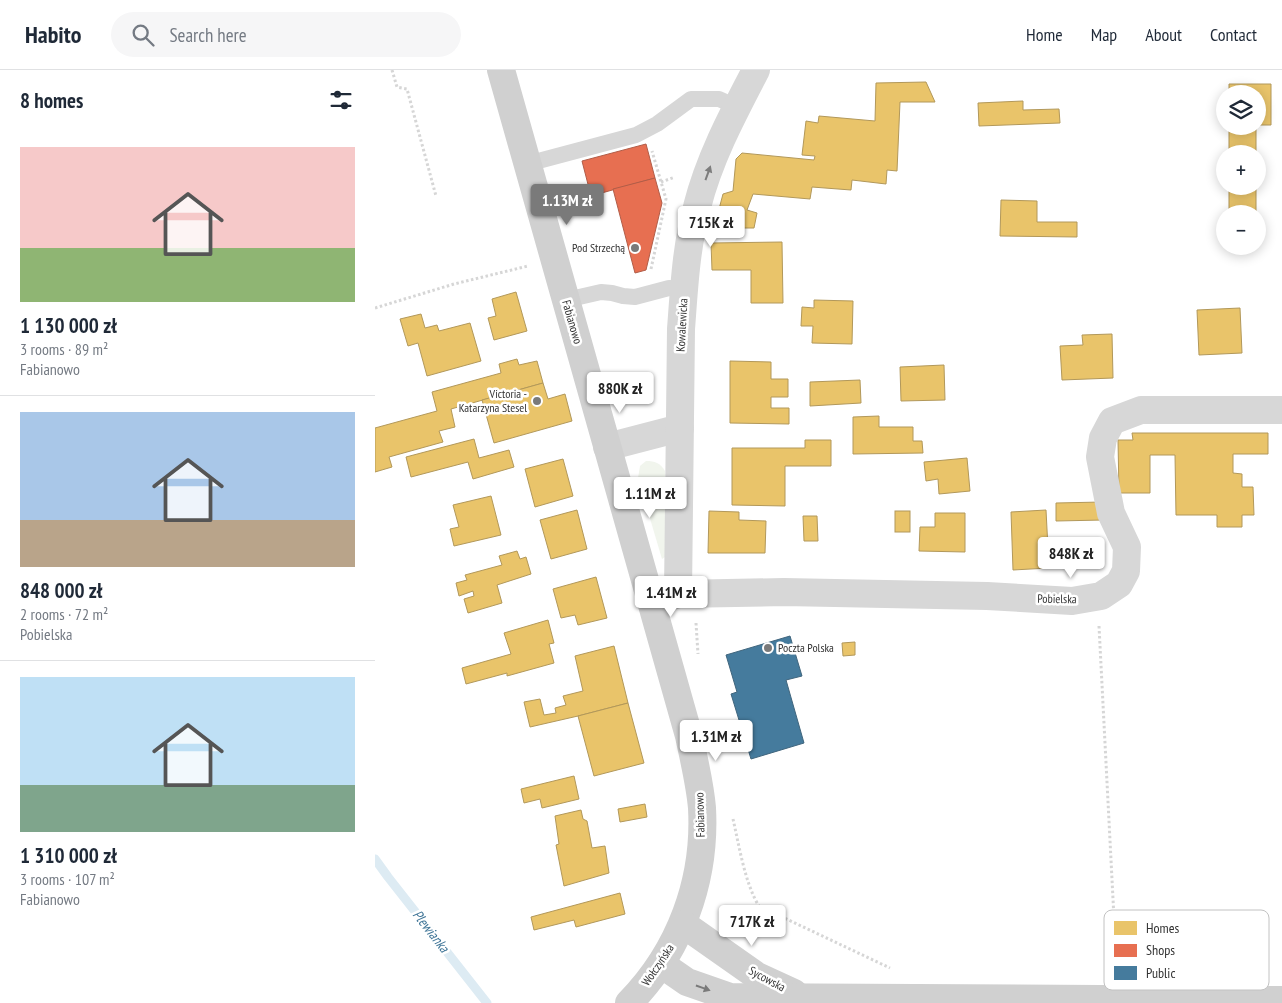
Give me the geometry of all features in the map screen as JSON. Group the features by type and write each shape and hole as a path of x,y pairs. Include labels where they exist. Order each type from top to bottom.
{"street":[{"name":"Fabianowo","path":"501,70 689,736 700,788 702,808 701,853 692,899 683,924"},
{"name":"Kowalewicka","path":"678,594 681,329 691,238 696,208 717,150 756,70"},
{"name":"Pobielska","path":"652,602 678,594 794,592 987,596 1073,601 1101,596 1119,584 1126,571 1127,547 1111,513 1100,457 1103,438 1112,421 1141,410 1282,410"},
{"path":"607,446 680,428"},
{"name":"Sycowska","path":"683,924 746,991"},
{"name":"Wołczyńska","path":"629,1003 644,988 661,964 683,924"},
{"name":"Sycowska","path":"661,964 687,982 730,997 746,991 805,998 1282,1000"}],"lane":[{"path":"527,164 636,135 657,124 691,100 719,99 737,107"},
{"path":"566,300 601,292 612,292 623,296 635,297 669,288 684,289"}],"path":[{"path":"392,70 397,87 407,90 437,196"},
{"path":"646,130 666,199 646,294"},
{"path":"375,308 454,284 534,264"},
{"path":"1092,598 1098,619 1114,910"},
{"path":"1124,999 1127,990"}],"shaded area":[{"path":"646,461 657,463 665,471 665,557 662,559 638,478 640,466"}],"building: Homes":[{"path":"926,82 935,102 900,102 897,171 887,170 886,184 852,180 851,190 812,187 810,199 753,194 747,210 757,213 754,228 714,228 723,194 733,191 736,159 742,153 814,160 815,156 802,155 806,121 818,123 819,116 875,121 876,83"},
{"path":"1271,84 1271,125 1266,125 1266,85 1229,85"},
{"path":"1023,101 1023,110 1059,109 1060,123 979,126 978,103"},
{"path":"1229,135 1256,135 1256,145 1229,145"},
{"path":"1229,195 1256,195 1256,205 1229,205"},
{"path":"1001,200 1037,201 1037,222 1077,222 1077,237 1000,236"},
{"path":"782,242 783,303 751,303 751,270 712,270 711,243"},
{"path":"516,292 527,331 494,340 488,318 496,316 492,299"},
{"path":"814,300 853,301 852,344 812,343 813,326 801,326 802,307 814,308"},
{"path":"1240,308 1242,353 1199,355 1197,310"},
{"path":"421,314 425,328 437,325 439,331 470,323 481,361 427,376 418,343 408,346 400,319"},
{"path":"1112,334 1113,378 1062,380 1060,346 1083,345 1082,335"},
{"path":"517,359 519,365 537,361 543,383 451,409 455,427 439,431 443,442 389,457 392,467 375,472 375,428 437,411 432,392 501,373 499,364"},
{"path":"730,361 771,362 771,379 788,379 788,397 771,397 771,408 789,408 789,424 730,423"},
{"path":"944,365 945,400 901,401 900,367"},
{"path":"860,380 861,403 810,406 810,382"},
{"path":"543,383 548,399 565,394 572,421 494,443 482,400"},
{"path":"879,416 879,427 913,427 913,441 922,441 923,453 853,454 853,417"},
{"path":"1132,433 1268,433 1268,454 1233,454 1233,473 1242,474 1242,487 1253,487 1254,515 1242,515 1242,527 1217,527 1217,515 1176,515 1175,455 1150,455 1150,493 1119,493 1118,440 1133,440"},
{"path":"474,439 479,458 509,450 514,467 473,479 468,462 411,477 406,457"},
{"path":"805,440 831,440 831,466 785,466 785,506 732,505 732,448 805,448"},
{"path":"967,458 970,491 939,494 938,479 926,481 924,462"},
{"path":"563,459 573,496 535,507 525,469"},
{"path":"491,496 501,535 454,546 450,529 459,527 453,505"},
{"path":"1102,502 1103,520 1056,521 1056,503"},
{"path":"577,510 587,549 551,559 540,520"},
{"path":"1046,510 1049,568 1013,570 1011,512"},
{"path":"709,511 739,512 739,520 766,521 765,553 708,553"},
{"path":"895,511 910,511 910,532 895,532"},
{"path":"935,513 965,513 965,552 919,551 920,527 935,527"},
{"path":"803,516 817,516 818,541 804,541"},
{"path":"517,551 520,559 526,557 531,574 497,585 502,603 468,613 464,599 474,596 473,591 459,596 456,583 467,580 465,575 502,565 499,556"},
{"path":"596,577 607,618 578,625 575,615 561,618 553,589"},
{"path":"548,620 554,643 549,644 554,663 507,676 507,673 466,684 462,668 511,654 504,633"},
{"path":"855,642 855,655 843,656 842,643"},
{"path":"614,646 628,703 530,727 524,702 540,699 544,715 556,713 555,708 566,705 563,696 583,691 575,656"},
{"path":"628,703 644,763 594,776 578,716"},
{"path":"574,776 579,799 542,808 540,799 524,803 521,789"},
{"path":"645,804 647,817 620,822 618,809"},
{"path":"581,810 583,819 587,821 592,848 605,846 609,873 564,886 556,845 559,844 555,816"},
{"path":"620,893 625,914 576,927 574,920 534,930 531,917"}],"building: Shops":[{"path":"646,144 655,178 591,196 582,161"},
{"path":"655,178 662,203 646,270 635,273 613,189"}],"building: Public":[{"path":"790,636 802,676 786,680 804,743 751,759 731,694 737,692 726,655"}],"waterway":[{"name":"Plewianka","path":"375,859 487,1003"}],"place":[{"name":"Pod Strzechą","path":"635,248"},
{"name":"Victoria - Katarzyna Stesel","path":"537,401"},
{"name":"Poczta Polska","path":"768,648"}]}
